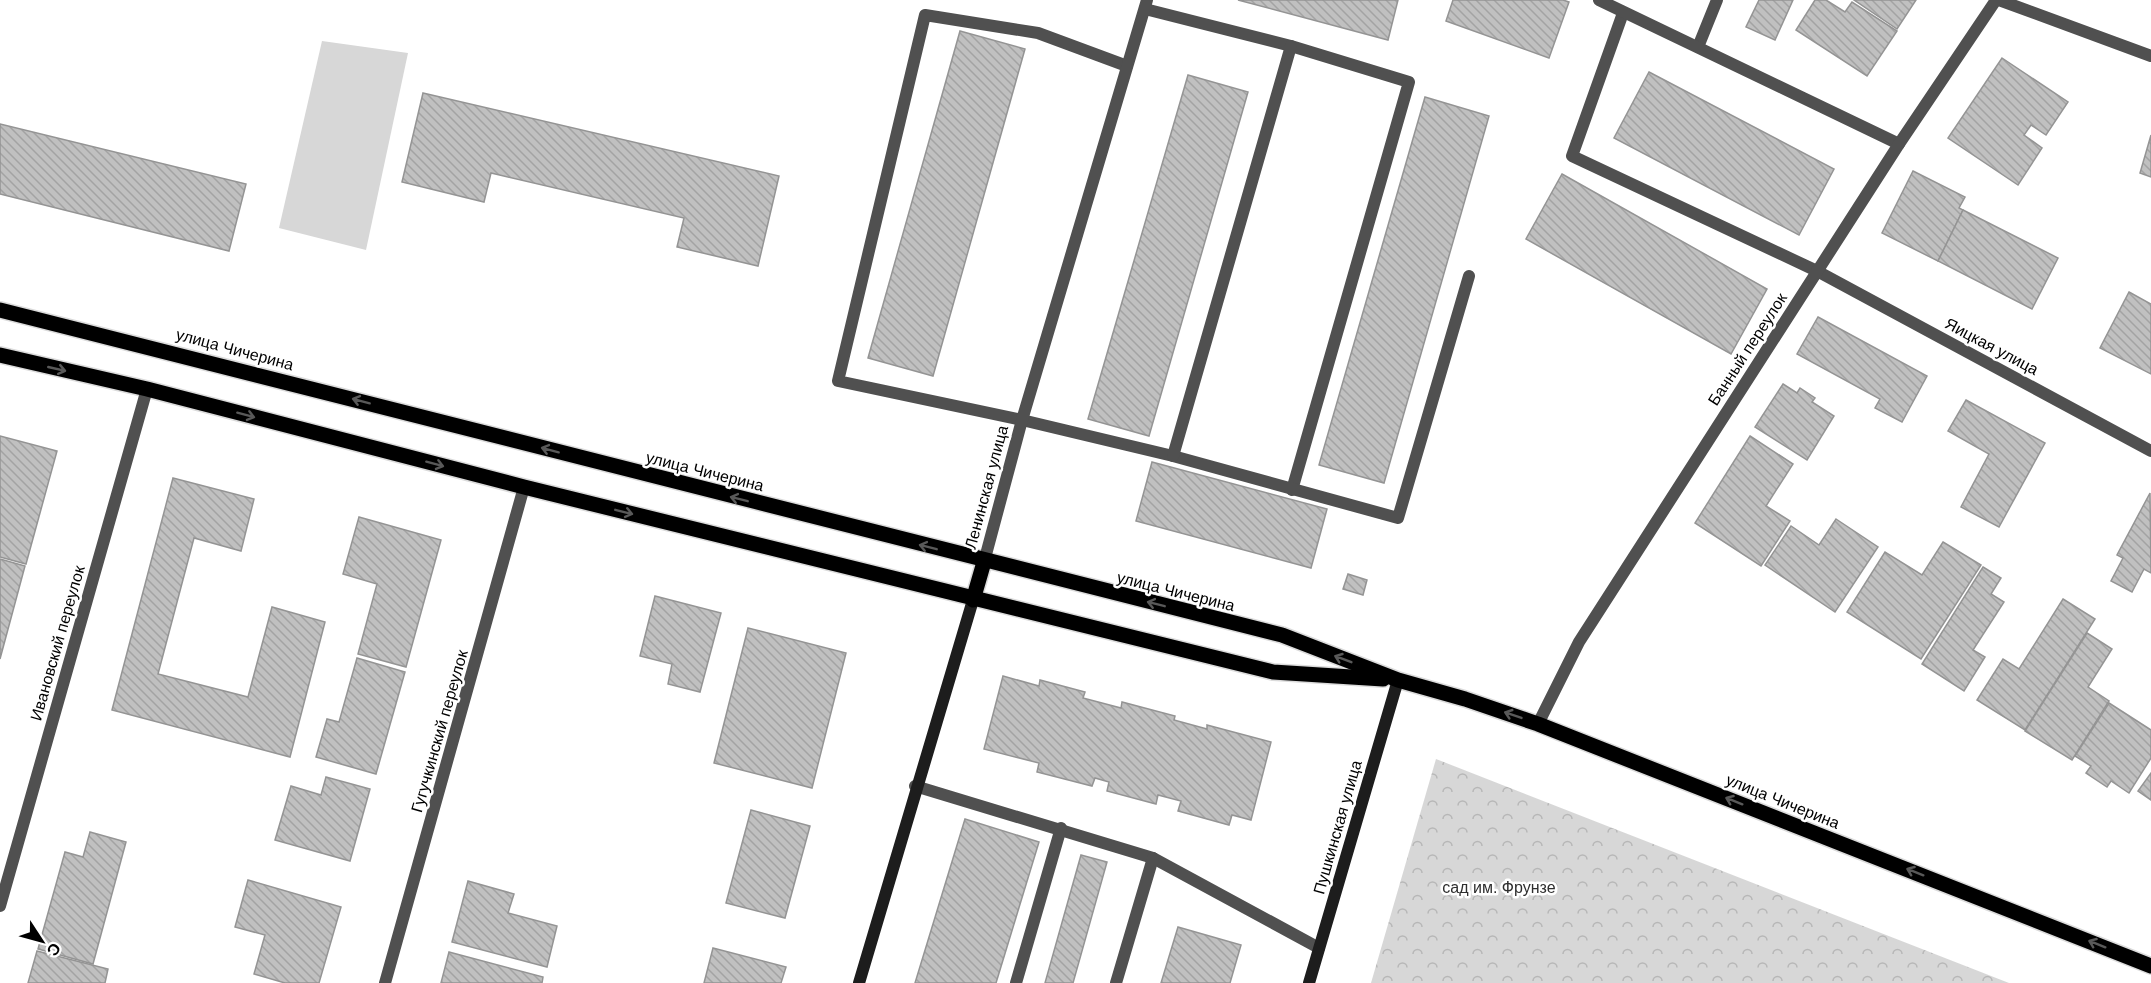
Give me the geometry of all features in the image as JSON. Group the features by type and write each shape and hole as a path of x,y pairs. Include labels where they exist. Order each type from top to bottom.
{"main road":[{"name":"улица Чичерина","path":"0,310 157,348 984,562 1281,636 1398,680 1465,699 1539,724 2151,966"},
{"name":"улица Чичерина","path":"0,355 147,389 973,600 1273,672 1398,680"},
{"name":"Ленинская улица","path":"973,600 984,562"}],"street":[{"path":"1599,0 1899,144"},
{"path":"1698,47 1717,0"},
{"path":"1998,0 2151,56"},
{"name":"Банный переулок","path":"1539,724 1579,642 1899,144 1998,0"},
{"path":"1146,4 1409,82 1292,490"},
{"name":"Ленинская улица","path":"984,562 1022,420 1146,4"},
{"name":"Яицкая улица","path":"1623,13 1572,156 1817,271 2151,451"},
{"path":"1128,66 1038,33 925,15 838,381 1022,420 1173,456 1398,518 1469,276"},
{"path":"1173,456 1291,46"},
{"name":"Ивановский переулок","path":"0,906 147,389"},
{"name":"Гугучкинский переулок","path":"385,983 524,487"},
{"name":"Ленинская улица","path":"859,983 915,786 973,600"},
{"name":"Пушкинская улица","path":"1309,983 1398,680"},
{"path":"915,786 1061,828 1153,858 1319,948"},
{"path":"1016,983 1061,828"},
{"path":"1116,983 1153,858"}],"green space":[{"path":"322,41 408,53 366,250 279,228"},
{"name":"сад им. Фрунзе","path":"1436,759 2009,983 1371,983"}],"building":[{"path":"1238,0 1398,0 1388,40"},
{"path":"1453,0 1563,0 1569,2 1549,58 1446,21"},
{"path":"1759,0 1793,0 1775,40 1746,27"},
{"path":"1815,0 1826,0 1845,12 1852,2 1897,31 1867,76 1796,30"},
{"path":"1854,0 1916,0 1897,29"},
{"path":"960,31 1025,49 933,376 868,358"},
{"path":"2002,58 2068,102 2046,135 2031,125 2024,135 2042,148 2018,185 1948,138"},
{"path":"1649,72 1834,169 1799,235 1614,138"},
{"path":"1188,75 1248,92 1149,436 1088,419"},
{"path":"423,93 779,176 758,266 677,247 684,218 491,173 484,202 402,182"},
{"path":"1425,97 1489,116 1384,483 1319,465"},
{"path":"0,124 246,184 229,251 0,194"},
{"path":"2151,135 2151,177 2140,173"},
{"path":"1913,171 1965,197 1959,208 1963,210 1938,261 1882,233"},
{"path":"1562,174 1767,289 1731,354 1526,239"},
{"path":"1963,210 2058,258 2032,309 1938,261"},
{"path":"2129,292 2151,304 2151,374 2100,348"},
{"path":"1818,317 1927,376 1902,422 1875,408 1880,399 1797,354"},
{"path":"1783,384 1797,393 1800,388 1815,398 1812,402 1834,416 1807,460 1755,427"},
{"path":"1966,400 2045,443 1999,527 1961,507 1989,454 1948,431"},
{"path":"0,436 57,451 26,564 0,557"},
{"path":"1750,436 1793,464 1766,506 1790,521 1761,566 1695,523"},
{"path":"1152,462 1327,509 1311,568 1136,521"},
{"path":"173,478 254,499 241,551 194,538 158,674 248,697 272,607 325,622 290,757 112,710"},
{"path":"2150,493 2151,573 2144,569 2132,592 2111,581 2123,558 2117,555"},
{"path":"359,517 441,540 406,667 358,654 377,584 343,574"},
{"path":"1836,519 1878,547 1835,612 1765,565 1791,526 1819,545"},
{"path":"1943,542 1981,565 1921,659 1847,612 1885,552 1922,575"},
{"path":"0,559 25,566 0,659"},
{"path":"1983,567 2001,578 1991,594 2004,602 1973,650 1985,657 1964,691 1922,664"},
{"path":"1348,574 1367,580 1363,595 1343,589"},
{"path":"655,596 721,613 700,692 668,684 672,664 640,656"},
{"path":"2063,599 2095,619 2025,730 1977,700 2003,659 2019,669"},
{"path":"748,628 846,653 812,788 714,763"},
{"path":"2087,633 2112,649 2088,687 2109,701 2072,760 2025,731"},
{"path":"357,658 405,672 376,774 316,757 327,719 339,722"},
{"path":"1003,676 1039,686 1040,680 1085,692 1083,698 1121,708 1122,702 1175,716 1174,720 1207,729 1207,725 1271,742 1251,820 1232,815 1229,825 1178,811 1181,801 1158,795 1156,804 1107,791 1109,782 1095,778 1092,786 1037,772 1039,763 984,749"},
{"path":"2109,703 2151,730 2151,758 2129,793 2111,781 2107,787 2086,773 2091,766 2075,756"},
{"path":"2151,773 2151,800 2138,791"},
{"path":"326,777 370,789 350,861 275,840 291,786 321,795"},
{"path":"751,810 810,826 785,918 726,903"},
{"path":"965,819 1039,842 996,983 915,983"},
{"path":"90,832 126,842 93,964 38,949 65,852 83,857"},
{"path":"1081,855 1107,862 1073,983 1045,983"},
{"path":"248,880 341,907 319,983 285,983 254,974 265,935 235,927"},
{"path":"468,881 514,894 508,913 557,926 547,967 452,942"},
{"path":"1178,927 1241,945 1230,983 1161,983"},
{"path":"713,948 786,967 781,983 704,983"},
{"path":"37,951 108,969 105,983 28,983"},
{"path":"449,952 543,977 542,983 441,983"}]}
